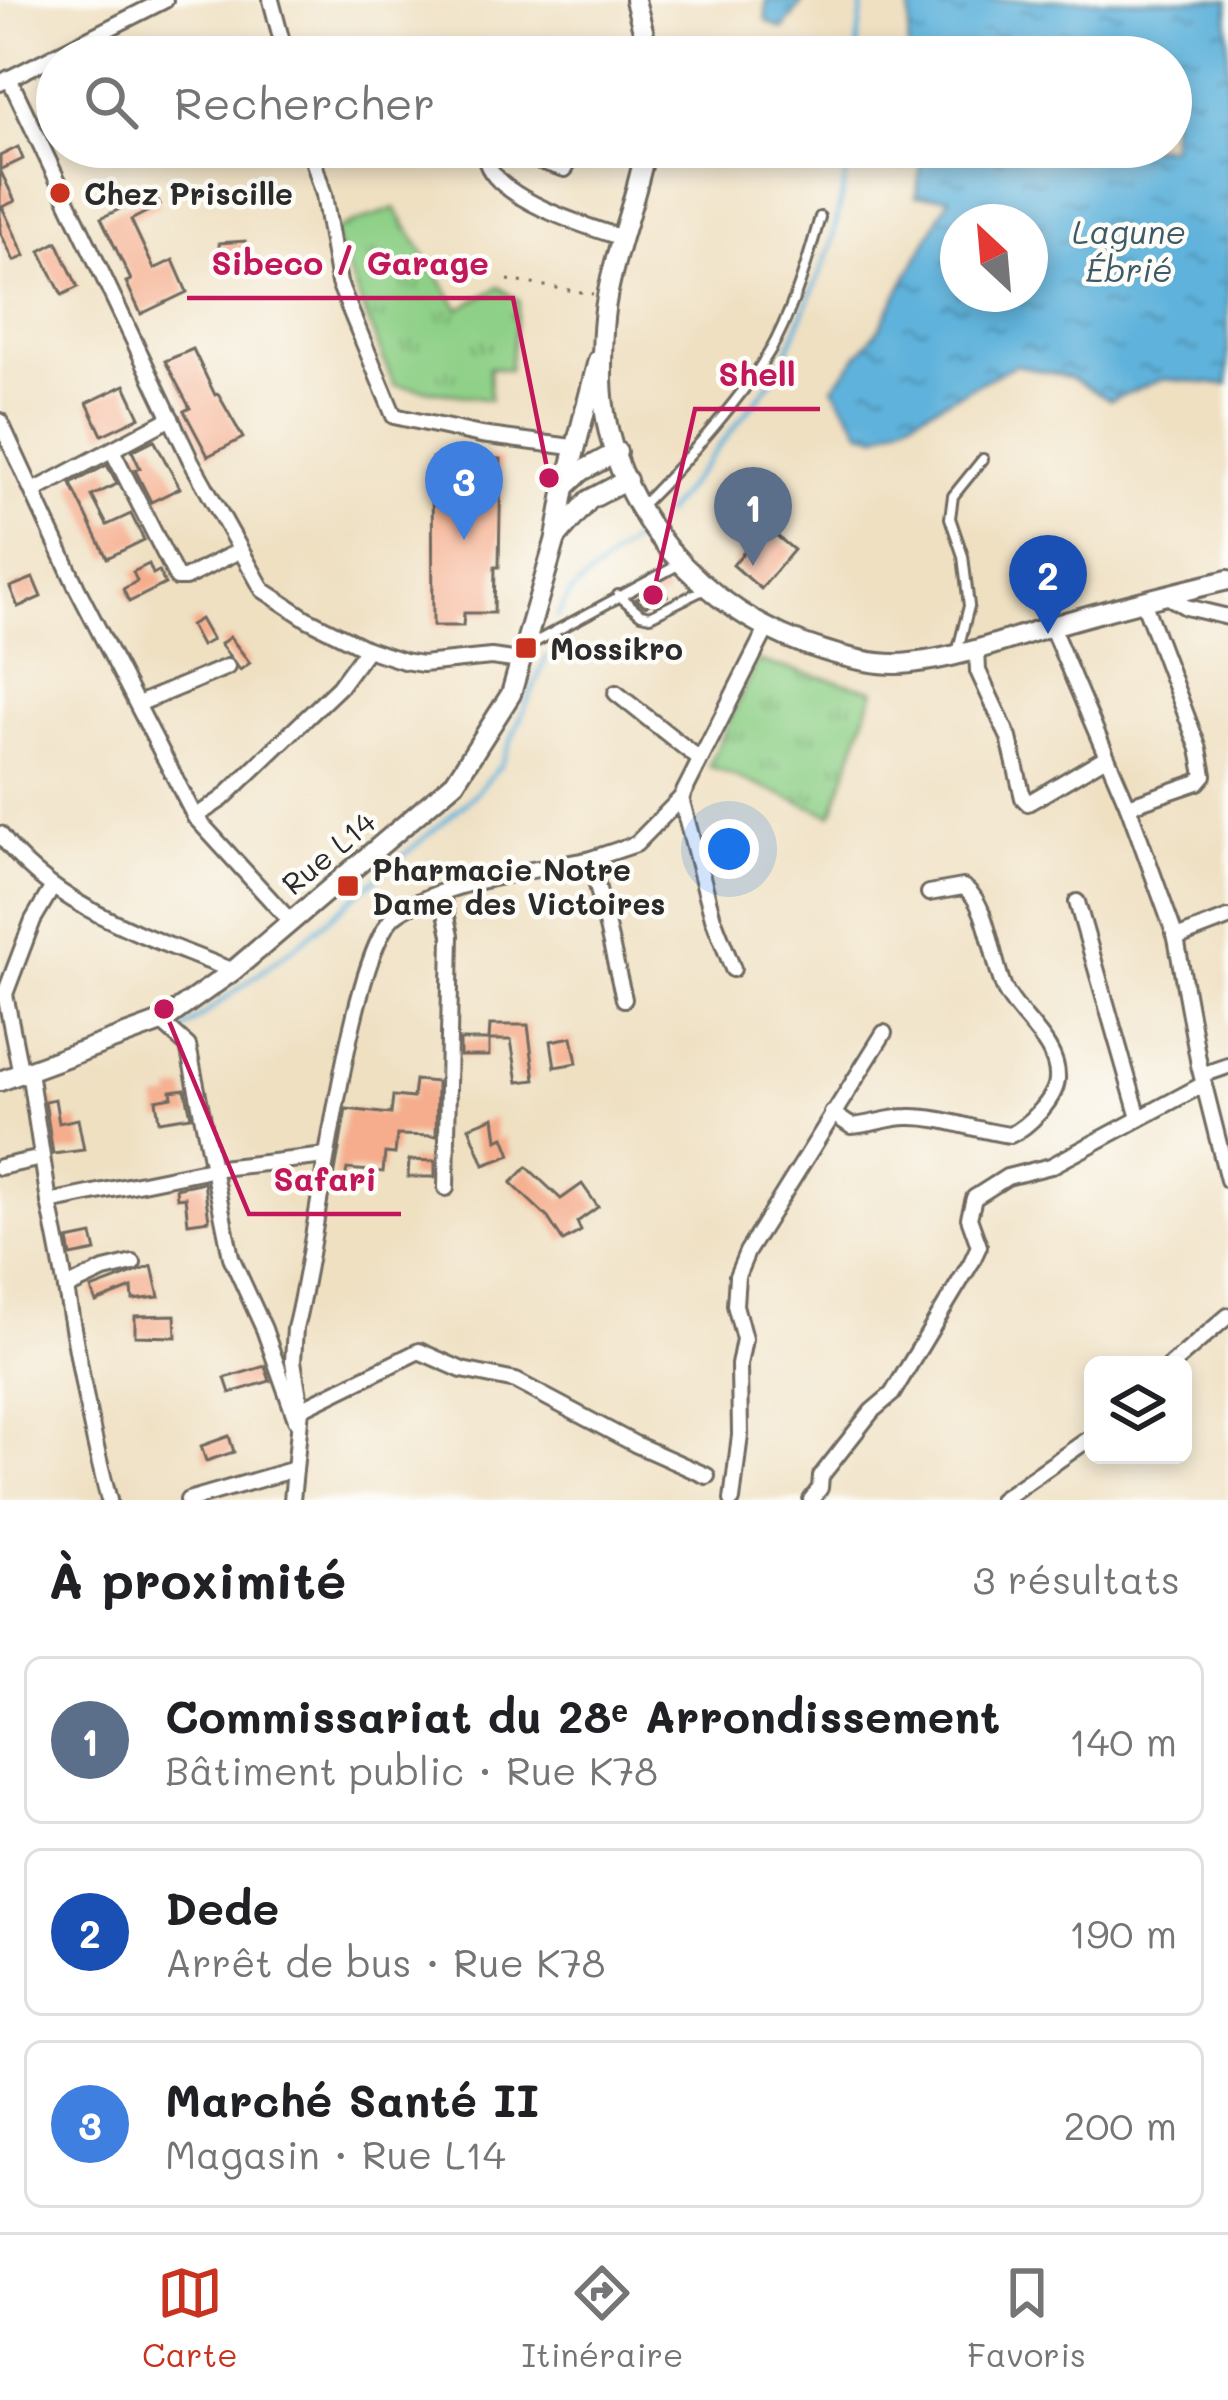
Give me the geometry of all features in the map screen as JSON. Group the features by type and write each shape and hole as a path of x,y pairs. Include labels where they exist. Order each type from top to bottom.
{"street":[{"path":"93,36 165,0"},
{"path":"271,0 280,36"},
{"path":"635,0 644,36"},
{"path":"36,65 4,81 36,146"},
{"path":"47,168 262,590 367,649 422,664 523,654"},
{"path":"316,168 339,283 394,416 572,448"},
{"path":"489,168 526,200 623,238"},
{"path":"641,168 607,297 604,404 640,507 680,564 705,589 766,629 863,661 908,664 1228,580"},
{"name":"Rue L14","path":"0,1081 161,1022 233,971 455,782 505,706 523,654 556,538 572,448 603,345"},
{"path":"34,491 171,418"},
{"path":"0,421 77,588 195,817 291,922"},
{"path":"112,450 177,578 239,551"},
{"path":"566,487 581,471 617,452"},
{"name":"Rue L14","path":"556,538 589,500 627,480"},
{"path":"1165,595 1186,607 1228,617"},
{"path":"1128,806 1198,782 1204,775 1199,749 1143,601"},
{"path":"1051,626 1128,806 1176,938 1228,1180"},
{"path":"292,1500 301,1409 293,1361 295,1328 355,1016 381,932 394,915 466,886 592,859 636,844 681,797 766,629"},
{"path":"195,817 222,799 339,687 367,649"},
{"path":"977,649 978,671 1009,738 1028,803 1106,757"},
{"path":"138,704 227,668"},
{"path":"616,693 698,758"},
{"path":"681,797 713,918 733,969"},
{"path":"0,834 19,862 52,888 139,932 233,971"},
{"path":"592,859 624,999"},
{"path":"832,1113 851,1126 902,1116 943,1119 1010,1136 1039,1112 1058,1085 1057,1070 1044,1042 1002,985 977,899 963,887 929,892"},
{"path":"52,888 33,920 4,994 25,1072 78,1339 77,1366 109,1500"},
{"path":"442,895 451,935 446,1188"},
{"path":"1078,902 1139,1118"},
{"path":"1176,938 1228,918"},
{"path":"161,1022 188,1046 231,1257 264,1329 298,1428"},
{"path":"732,1500 740,1436 739,1365 745,1339 735,1305 737,1276 747,1252 884,1033"},
{"path":"812,1500 821,1476 872,1411 892,1394 971,1263 979,1246 969,1218 974,1198 1007,1177 1051,1166 1228,1066"},
{"path":"50,1202 211,1169 326,1156"},
{"path":"0,1167 42,1158"},
{"path":"68,1287 104,1270 133,1264"},
{"path":"1182,1356 1228,1316"},
{"path":"301,1409 419,1351 462,1370 516,1381 707,1476"},
{"path":"1001,1500 1084,1442"},
{"path":"188,1500 295,1469"}],"lane":[{"path":"640,507 687,457 774,344 799,289 820,218"},
{"path":"957,654 969,606 963,556 950,518 953,496 983,459"},
{"path":"523,654 618,595 680,564"},
{"path":"618,595 650,616 705,589"}],"path":[{"path":"508,280 607,297"}],"green space":[{"path":"395,208 459,309 499,287 519,301 509,370 489,367 490,400 394,385 332,231"},
{"path":"757,661 874,690 832,815 709,766"}],"water":[{"path":"766,0 804,0 783,29 766,21"},
{"name":"Lagune Ébrié","path":"911,0 1228,0 1228,385 1163,379 1110,400 1069,377 1015,365 877,436 862,432 833,387 880,327 940,216 940,312 1048,312 1048,204 946,204 950,197 916,196 921,168 1192,168 1192,36 908,36"}],"building":[{"path":"18,147 23,159 0,170 0,156"},
{"path":"0,170 15,201 2,207 25,256 14,261 0,232"},
{"path":"154,193 160,205 131,220 154,269 173,260 187,292 141,314 126,282 131,280 101,218"},
{"path":"245,241 246,262 220,263 219,243"},
{"path":"57,242 78,287 62,295 40,251"},
{"path":"193,349 243,438 208,456 165,361"},
{"path":"125,385 140,417 102,435 87,403"},
{"path":"154,440 180,488 151,502 135,470 140,468 132,451"},
{"path":"432,458 501,459 494,613 464,613 463,626 433,626"},
{"path":"107,465 117,484 92,496 107,525 131,514 144,540 107,558 71,484"},
{"path":"765,526 794,550 761,589 733,565"},
{"path":"149,564 165,584 129,602 123,589 137,581 133,572"},
{"path":"33,578 41,597 18,607 10,587"},
{"path":"663,586 667,596 645,606 636,599"},
{"path":"200,619 212,640 201,646 190,625"},
{"path":"230,637 250,663 240,670 220,644"},
{"path":"490,1025 528,1025 535,1080 518,1082 511,1040 489,1040"},
{"path":"572,1037 577,1063 555,1067 551,1041"},
{"path":"460,1040 489,1040 489,1056 460,1056"},
{"path":"415,1080 437,1082 436,1136 397,1135 395,1154 385,1153 383,1172 347,1169 345,1179 334,1178 346,1109 391,1114 393,1096 413,1098"},
{"path":"185,1089 191,1116 159,1121 156,1100"},
{"path":"55,1099 59,1123 78,1119 84,1150 53,1154 45,1101"},
{"path":"494,1117 497,1140 504,1137 511,1155 484,1165 469,1127"},
{"path":"409,1160 435,1161 435,1177 408,1177"},
{"path":"527,1167 561,1199 582,1184 598,1207 577,1222 581,1231 563,1241 548,1218 511,1183"},
{"path":"204,1182 209,1220 188,1223 185,1197 177,1198 176,1188"},
{"path":"92,1235 96,1251 71,1256 68,1240"},
{"path":"152,1266 159,1297 133,1300 132,1288 96,1302 91,1289"},
{"path":"175,1315 176,1337 135,1336 135,1316"},
{"path":"265,1366 270,1381 230,1393 225,1378"},
{"path":"229,1436 234,1452 206,1461 201,1446"}],"waterway":[{"path":"859,36 863,0"},
{"path":"665,514 778,373 831,247 848,168"},
{"path":"557,617 571,592 643,532"},
{"path":"183,1030 300,943 468,801 500,766 547,656"}],"place":[{"name":"Chez Priscille","path":"60,193"},
{"name":"Sibeco / Garage","path":"549,478"},
{"name":"Marché Santé II","path":"464,540"},
{"name":"Commissariat du 28ᵉ Arrondissement","path":"753,566"},
{"name":"Shell","path":"653,595"},
{"name":"Dede","path":"1048,634"},
{"name":"Mossikro","path":"526,648"},
{"name":"Pharmacie Notre Dame des Victoires","path":"348,886"},
{"name":"Safari","path":"164,1009"}]}
